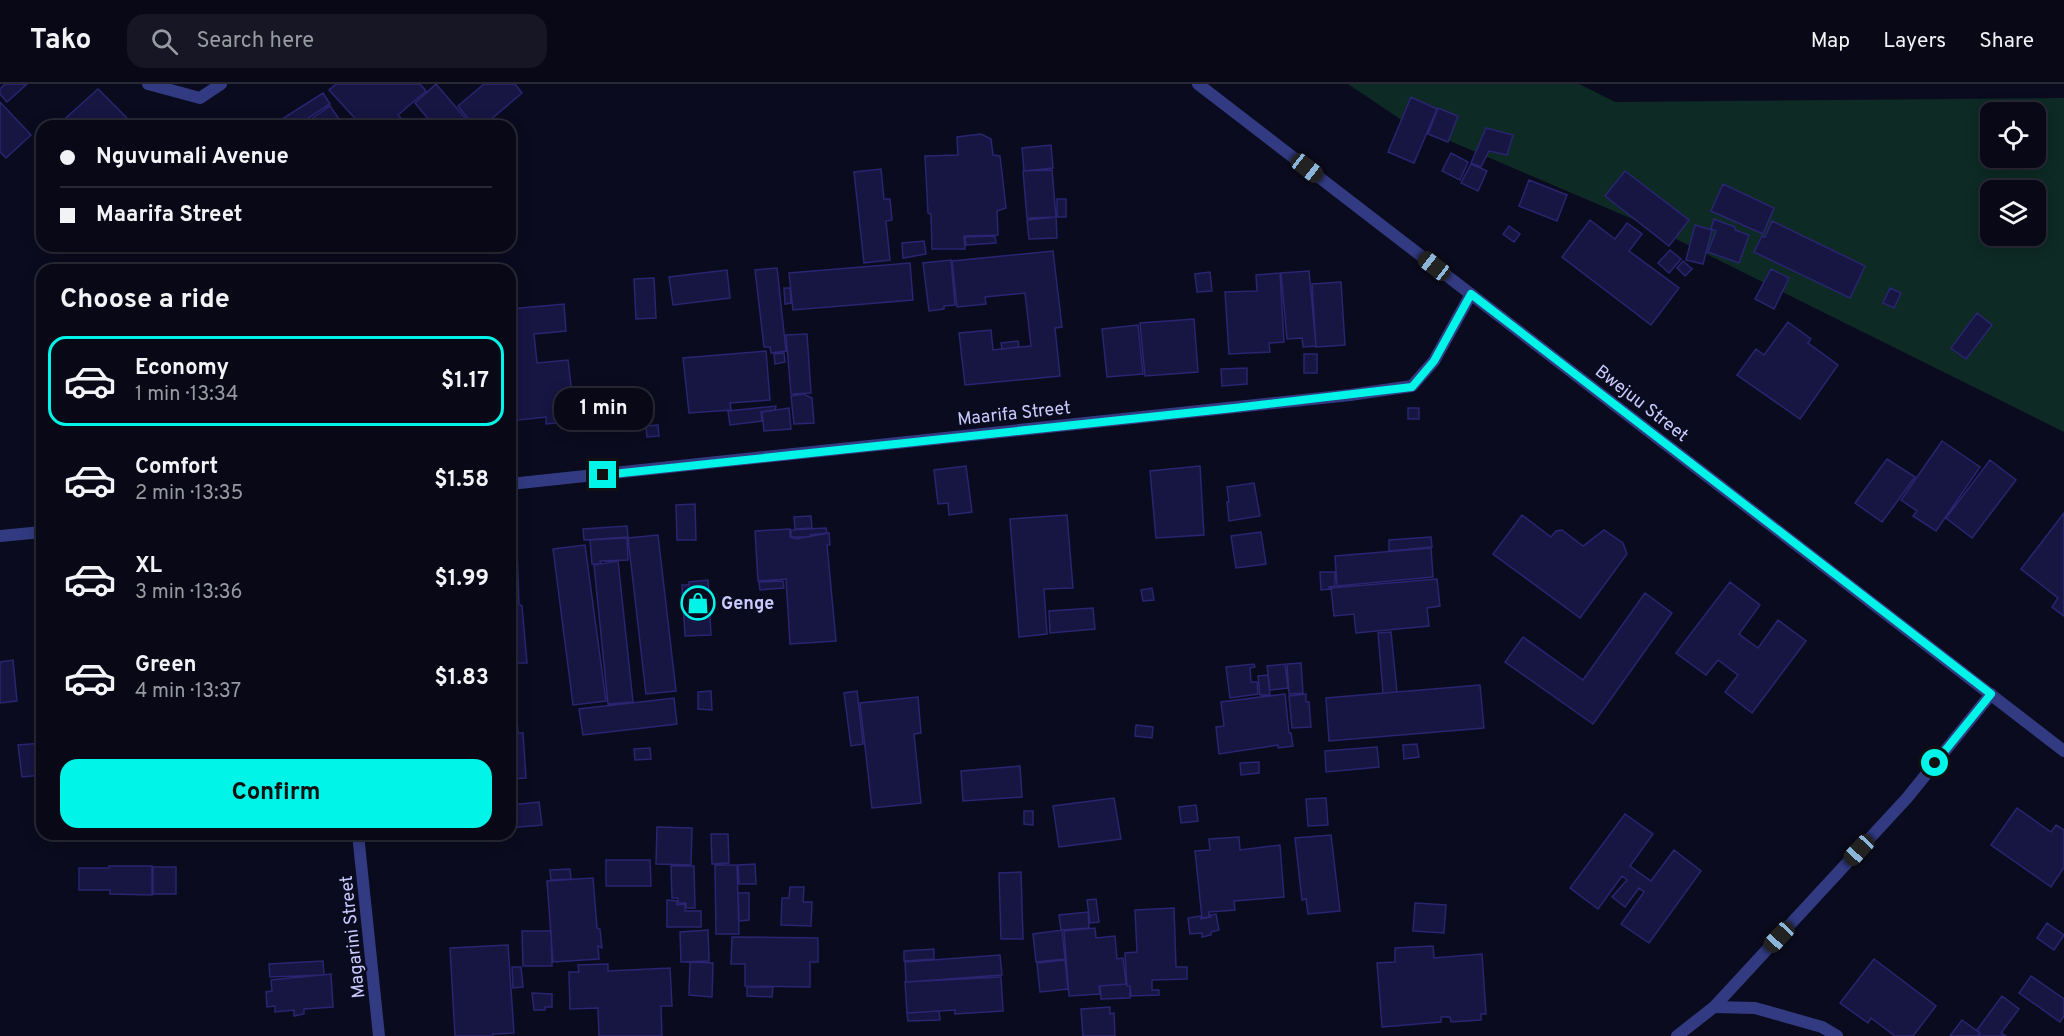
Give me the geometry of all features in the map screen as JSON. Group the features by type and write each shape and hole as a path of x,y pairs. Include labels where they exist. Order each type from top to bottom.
{"street":[{"path":"148,84 200,98 221,84"},
{"name":"Bwejuu Street","path":"1198,84 2064,752"},
{"name":"Maarifa Street","path":"516,483 1412,387 1434,361 1471,294"},
{"path":"0,536 36,533"},
{"path":"1677,1036 1714,1007 1907,798 1991,694"},
{"name":"Magarini Street","path":"359,840 379,1036"},
{"path":"1714,1007 1755,1008 1822,1027 1837,1036"}],"green space":[{"path":"1348,84 1579,84 1615,102 2064,98 2064,432 1656,229 1403,121"}],"building":[{"path":"5,84 27,84 7,102 0,94 0,89"},
{"path":"336,84 420,84 426,91 398,115 403,120 356,120 329,90"},
{"path":"436,84 467,120 429,120 415,103"},
{"path":"484,84 515,84 522,93 490,120 469,120 458,106"},
{"path":"98,89 129,120 64,120"},
{"path":"323,93 330,104 305,120 280,120"},
{"path":"1411,97 1437,109 1414,163 1388,152"},
{"path":"0,102 31,135 6,158 0,152"},
{"path":"330,106 340,120 310,120"},
{"path":"1438,108 1458,116 1448,142 1428,134"},
{"path":"1486,128 1513,135 1507,155 1489,151 1481,167 1471,163"},
{"path":"981,134 991,139 993,155 1000,156 1006,208 997,211 998,235 964,236 965,249 932,249 925,156 958,155 957,137"},
{"path":"1051,145 1053,168 1024,171 1022,148"},
{"path":"1451,153 1468,162 1460,180 1442,171"},
{"path":"1471,164 1487,171 1478,191 1461,183"},
{"path":"881,169 884,199 890,199 892,220 886,221 890,260 864,263 854,172"},
{"path":"1052,170 1056,217 1027,218 1023,171"},
{"path":"1625,171 1689,220 1669,246 1605,196"},
{"path":"1529,180 1567,195 1557,221 1519,206"},
{"path":"1723,184 1774,208 1763,234 1711,211"},
{"path":"1057,199 1066,199 1066,217 1057,217"},
{"path":"1056,217 1057,238 1029,239 1027,220"},
{"path":"1714,219 1749,235 1739,263 1708,252 1716,231 1711,229"},
{"path":"1590,220 1615,239 1627,223 1642,234 1629,251 1679,288 1651,325 1562,257"},
{"path":"1772,221 1865,266 1850,298 1754,252 1762,236 1765,237"},
{"path":"1695,225 1712,230 1703,264 1686,260"},
{"path":"1509,226 1520,234 1514,242 1503,234"},
{"path":"995,236 996,243 966,245 965,237"},
{"path":"924,241 926,254 903,258 902,243"},
{"path":"1670,250 1681,259 1669,273 1658,263"},
{"path":"1053,251 1062,327 1055,328 1060,376 965,385 959,333 991,330 993,350 1031,346 1025,293 985,297 986,304 957,307 952,261"},
{"path":"951,260 955,305 929,311 923,263"},
{"path":"1683,261 1692,269 1685,276 1677,268"},
{"path":"910,263 913,300 793,310 789,273"},
{"path":"777,268 786,351 771,353 770,347 764,347 755,270"},
{"path":"1771,269 1789,278 1774,309 1755,299"},
{"path":"727,270 730,298 673,305 669,277"},
{"path":"1309,271 1316,346 1303,347 1302,338 1287,339 1281,273"},
{"path":"1210,272 1212,291 1197,292 1195,274"},
{"path":"1280,273 1284,342 1269,343 1270,352 1229,354 1225,292 1257,291 1256,275"},
{"path":"654,278 656,318 636,319 634,279"},
{"path":"1341,282 1345,345 1316,347 1312,284"},
{"path":"784,288 790,288 791,303 785,304"},
{"path":"1890,288 1901,293 1894,308 1883,303"},
{"path":"564,304 566,331 534,334 537,363 568,360 575,421 546,424 546,417 516,420 516,308"},
{"path":"1977,313 1992,325 1966,359 1951,348"},
{"path":"1194,319 1198,372 1145,376 1140,323"},
{"path":"1788,322 1811,339 1808,343 1838,365 1800,419 1737,375 1756,349 1764,355"},
{"path":"1138,325 1143,374 1107,377 1102,329"},
{"path":"807,334 811,393 791,394 786,335"},
{"path":"1018,341 1019,347 1002,349 1001,343"},
{"path":"766,351 770,400 730,403 731,410 689,413 683,358"},
{"path":"784,353 785,362 775,364 774,354"},
{"path":"1304,354 1317,354 1317,373 1304,373"},
{"path":"1247,368 1247,384 1222,386 1221,369"},
{"path":"803,394 812,398 814,423 794,424 791,396"},
{"path":"776,406 775,410 761,412 762,421 730,425 728,411"},
{"path":"789,408 791,429 764,431 762,412"},
{"path":"1408,408 1419,408 1419,419 1408,419"},
{"path":"658,425 659,436 647,437 646,426"},
{"path":"1942,441 1980,467 1936,531 1913,516 1917,511 1901,500"},
{"path":"1887,459 1915,477 1882,522 1855,503"},
{"path":"1990,460 2016,480 1972,538 1946,518"},
{"path":"966,466 972,512 949,515 948,503 938,504 934,470"},
{"path":"1200,466 1204,535 1156,538 1150,471"},
{"path":"1254,483 1260,516 1229,521 1227,487"},
{"path":"695,504 696,540 677,540 676,505"},
{"path":"2064,513 2064,616 2052,607 2058,598 2021,569"},
{"path":"1067,515 1073,588 1044,589 1047,634 1019,637 1010,519"},
{"path":"1522,515 1551,537 1556,531 1562,530 1583,546 1604,530 1623,543 1627,554 1580,618 1493,554"},
{"path":"811,516 812,528 795,529 794,517"},
{"path":"627,526 628,537 584,540 583,529"},
{"path":"826,528 827,533 810,535 810,537 791,537 791,530"},
{"path":"790,529 790,537 796,539 829,533 830,545 827,545 836,641 790,644 786,579 758,581 755,531"},
{"path":"1261,532 1266,564 1236,568 1231,536"},
{"path":"658,535 676,691 646,694 628,538"},
{"path":"1431,537 1432,547 1389,551 1389,540"},
{"path":"627,538 628,560 600,561 601,564 592,564 590,540"},
{"path":"585,545 606,701 573,705 553,549"},
{"path":"516,546 519,604 522,606 527,663 516,663"},
{"path":"1431,548 1433,577 1337,586 1335,556"},
{"path":"618,561 633,702 608,704 594,565"},
{"path":"1320,572 1335,572 1335,586 1321,590"},
{"path":"1437,579 1440,606 1427,608 1429,626 1356,633 1354,614 1334,616 1331,588"},
{"path":"708,580 711,635 685,636 682,585"},
{"path":"783,581 784,588 760,590 759,582"},
{"path":"1730,582 1760,605 1739,634 1758,648 1778,620 1806,641 1752,713 1725,692 1738,675 1718,660 1706,675 1676,653"},
{"path":"1152,588 1154,600 1143,601 1141,590"},
{"path":"1645,593 1672,613 1593,724 1505,662 1523,637 1583,680"},
{"path":"1093,608 1095,629 1050,633 1049,611"},
{"path":"1391,632 1397,692 1383,693 1378,633"},
{"path":"13,660 17,701 0,703 0,662"},
{"path":"1301,663 1303,693 1289,694 1287,664"},
{"path":"1254,664 1255,667 1250,668 1251,682 1257,682 1258,694 1230,698 1226,667"},
{"path":"1285,664 1288,688 1270,690 1267,666"},
{"path":"1268,675 1270,695 1260,695 1258,676"},
{"path":"1480,685 1484,728 1329,741 1326,698"},
{"path":"711,691 712,710 698,709 698,692"},
{"path":"857,691 863,744 851,746 844,693"},
{"path":"1285,694 1289,733 1291,733 1293,746 1278,748 1278,745 1219,754 1216,727 1224,726 1221,702"},
{"path":"1306,694 1311,727 1292,728 1289,696"},
{"path":"918,697 921,733 914,734 921,803 872,808 860,703"},
{"path":"674,698 677,724 583,735 579,709"},
{"path":"516,705 518,733 523,733 526,778 516,779"},
{"path":"1136,725 1153,727 1152,738 1135,736"},
{"path":"36,744 36,776 22,777 18,745"},
{"path":"1417,744 1419,757 1404,759 1403,745"},
{"path":"1377,747 1379,767 1326,772 1325,751"},
{"path":"650,748 651,759 635,760 634,749"},
{"path":"1259,762 1259,773 1241,775 1240,763"},
{"path":"1020,766 1022,797 963,801 961,771"},
{"path":"1114,798 1121,839 1059,847 1053,806"},
{"path":"1326,798 1328,825 1308,826 1306,799"},
{"path":"539,802 542,825 516,827 516,804"},
{"path":"1196,805 1198,821 1181,823 1179,807"},
{"path":"2017,808 2051,832 2056,825 2064,830 2064,867 2051,887 1991,845"},
{"path":"1024,811 1033,811 1033,825 1024,824"},
{"path":"1625,814 1653,834 1630,866 1651,881 1674,850 1701,871 1649,943 1621,924 1644,892 1639,888 1625,907 1612,897 1627,880 1622,876 1598,909 1570,888"},
{"path":"657,827 692,828 691,865 656,864"},
{"path":"711,834 728,834 729,863 712,864"},
{"path":"1331,835 1340,911 1308,914 1306,899 1302,900 1295,838"},
{"path":"1239,837 1240,850 1280,845 1284,897 1234,901 1235,910 1209,912 1209,917 1202,918 1195,851 1210,850 1209,839"},
{"path":"606,860 650,860 651,886 606,886"},
{"path":"755,864 756,884 739,884 738,865"},
{"path":"715,865 737,865 739,934 716,934"},
{"path":"109,866 152,866 152,895 110,894 110,890 79,890 79,868 109,868"},
{"path":"671,866 694,866 695,908 686,908 686,903 678,903 678,898 672,898"},
{"path":"153,867 176,867 176,894 153,894"},
{"path":"570,869 571,879 551,880 550,870"},
{"path":"1021,872 1023,939 1001,939 999,873"},
{"path":"593,878 597,928 600,929 602,948 598,946 599,959 553,962 547,881"},
{"path":"790,887 804,887 803,902 812,902 811,926 781,925 782,898 789,898"},
{"path":"738,893 749,893 749,920 739,921"},
{"path":"1096,899 1099,922 1090,923 1087,900"},
{"path":"667,900 677,901 677,905 685,904 685,911 701,911 701,927 667,927"},
{"path":"1415,903 1446,905 1444,933 1413,931"},
{"path":"1174,908 1176,967 1187,967 1187,979 1152,980 1152,990 1159,990 1159,995 1131,996 1130,986 1127,986 1125,953 1137,952 1135,910"},
{"path":"1088,912 1089,928 1061,930 1059,915"},
{"path":"1216,914 1219,930 1202,937 1202,933 1190,934 1188,918 1200,916 1201,919"},
{"path":"2047,923 2064,935 2054,950 2037,938"},
{"path":"1095,928 1096,938 1115,936 1117,959 1123,958 1126,984 1099,986 1100,994 1069,996 1064,931"},
{"path":"708,930 709,961 681,962 680,932"},
{"path":"1062,930 1065,959 1036,962 1033,934"},
{"path":"522,931 551,931 552,966 523,966"},
{"path":"732,937 818,938 818,962 810,962 810,987 745,986 745,964 731,964"},
{"path":"508,945 514,1033 493,1034 493,1036 455,1036 450,948"},
{"path":"1433,946 1434,958 1482,954 1486,1014 1481,1014 1481,1020 1451,1022 1450,1017 1441,1017 1441,1022 1382,1027 1377,963 1395,962 1395,948"},
{"path":"934,949 934,959 904,961 904,951"},
{"path":"1000,955 1002,975 906,982 905,962"},
{"path":"1874,959 1936,1006 1913,1036 1895,1036 1871,1018 1868,1023 1840,1003"},
{"path":"1065,960 1068,989 1040,992 1037,963"},
{"path":"323,961 324,975 270,977 269,964"},
{"path":"690,962 713,963 712,997 689,995"},
{"path":"608,964 608,971 670,968 672,1006 661,1006 662,1036 599,1036 598,1008 570,1009 569,972 579,972 578,965"},
{"path":"512,967 521,967 523,987 513,988"},
{"path":"331,974 333,1007 304,1009 304,1014 294,1016 294,1010 275,1012 275,1006 267,1007 266,992 272,991 271,980"},
{"path":"2031,976 2064,999 2064,1016 2060,1022 2019,993"},
{"path":"1001,977 1003,1011 955,1014 955,1010 907,1013 905,982"},
{"path":"1127,984 1130,986 1130,998 1101,999 1100,986"},
{"path":"747,987 773,987 772,997 747,996"},
{"path":"532,993 552,994 552,1007 545,1007 545,1010 534,1010"},
{"path":"2002,996 2019,1009 2001,1033 2006,1036 1978,1036 1980,1033 1977,1030"},
{"path":"1110,1007 1110,1014 1114,1013 1115,1036 1083,1036 1081,1009"},
{"path":"939,1011 940,1020 908,1021 907,1013"},
{"path":"1962,1020 1980,1033 1977,1036 1950,1036"}],"place":[{"name":"Genge","path":"698,603"}],"route":[{"path":"603,475 1412,387 1434,361 1471,294 1991,694 1935,763"}]}
